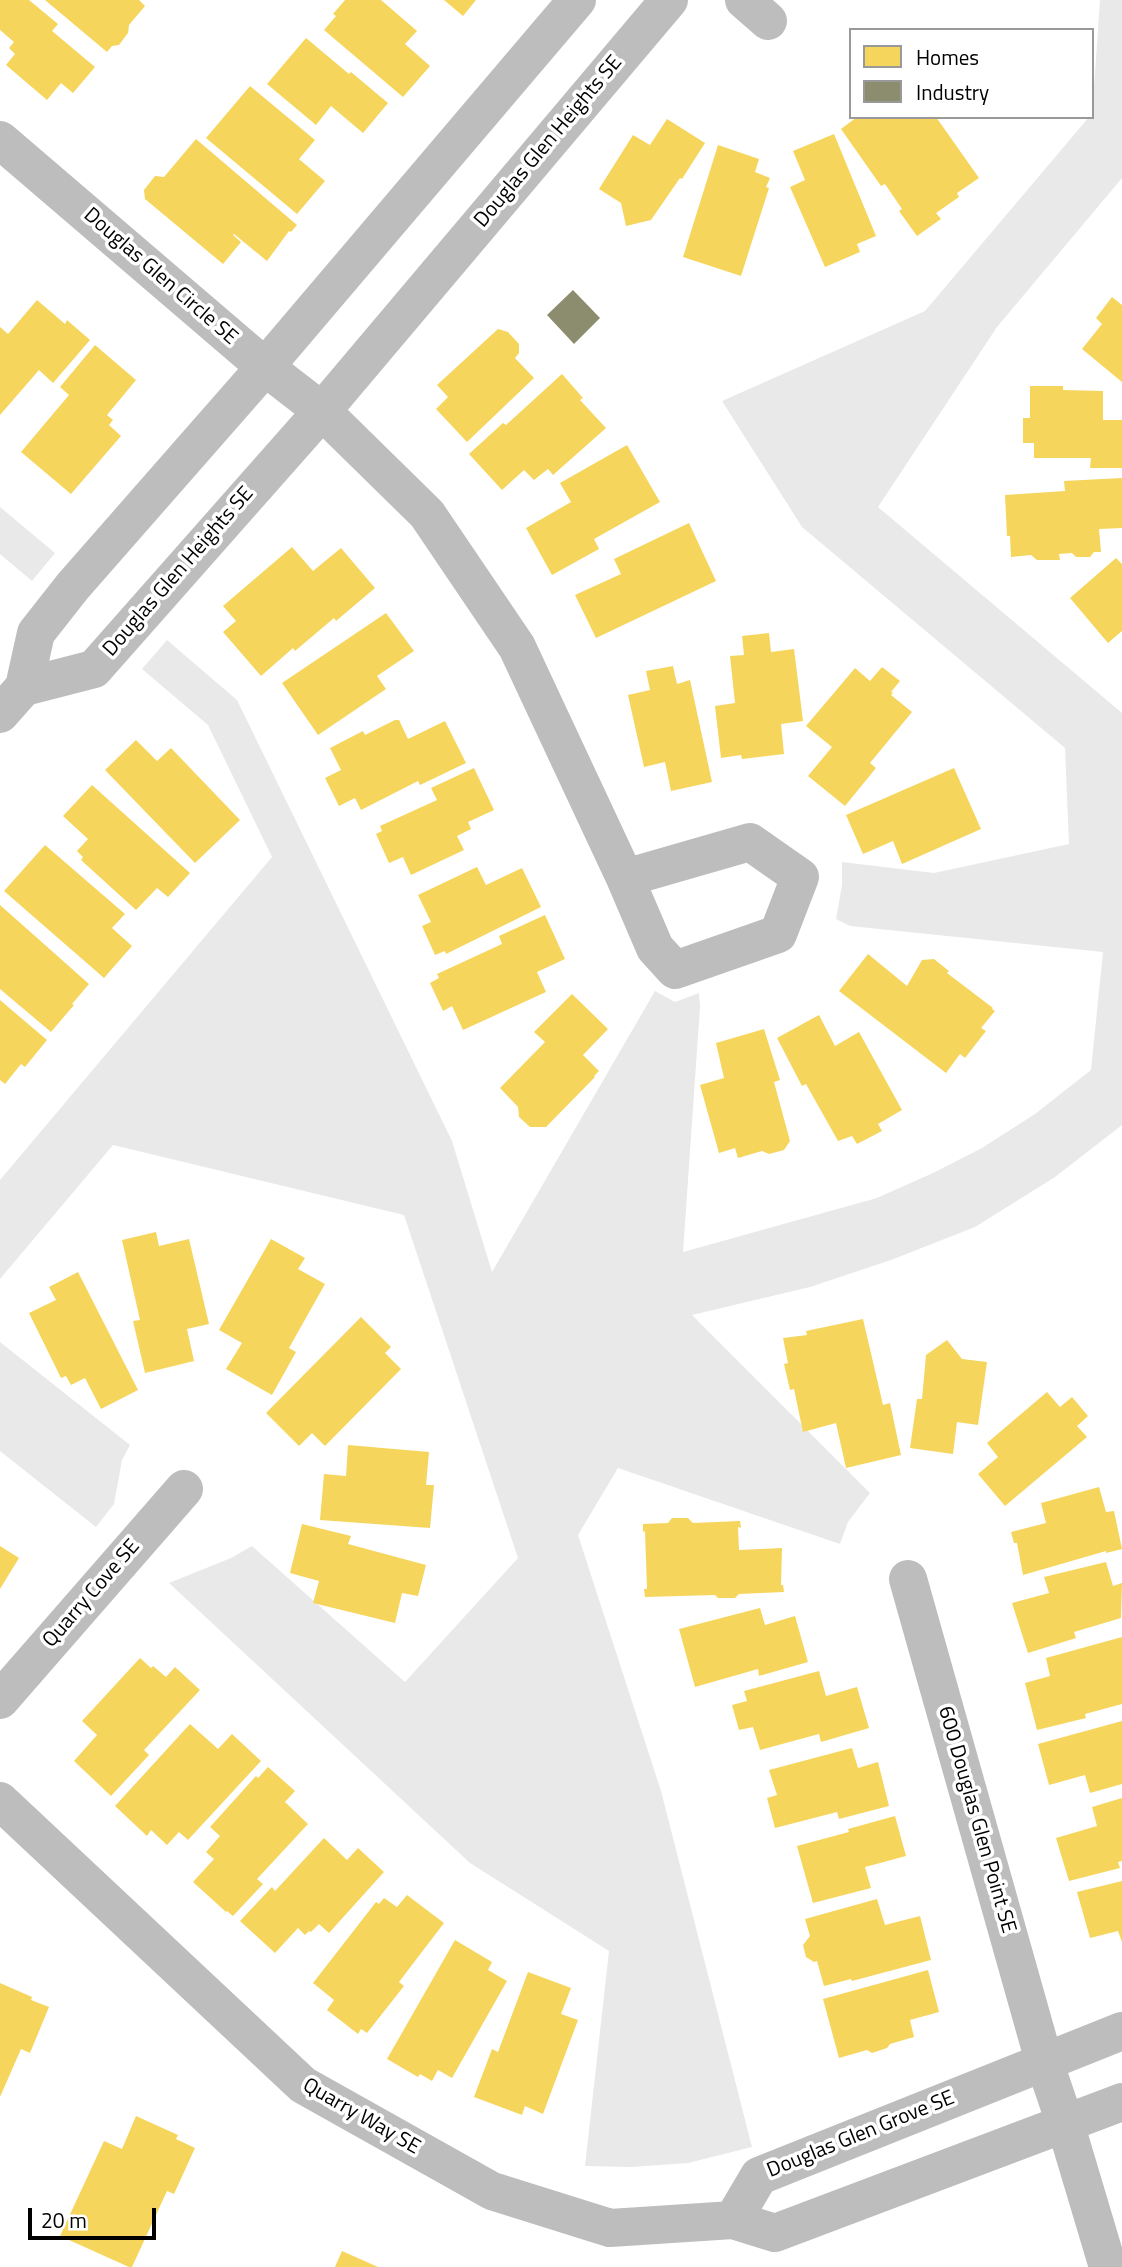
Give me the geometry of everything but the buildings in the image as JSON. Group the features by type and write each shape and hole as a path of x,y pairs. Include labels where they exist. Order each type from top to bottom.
{"street":[{"name":"Douglas Glen Heights SE","path":"12,700 36,633 73,586 265,367 577,0"},
{"name":"Douglas Glen Heights SE","path":"12,700 94,669 321,411 669,0"},
{"name":"Douglas Glen Circle SE","path":"0,141 265,367 321,411 427,514 517,647 625,878"},
{"name":"Quarry Cove SE","path":"0,1700 184,1489"},
{"name":"600 Douglas Glen Point SE","path":"908,1578 1044,2061 1108,2267"},
{"name":"Quarry Way SE","path":"0,1801 303,2085 492,2191 610,2228 733,2220"},
{"name":"Douglas Glen Grove SE","path":"733,2220 759,2176 1122,2031"},
{"path":"733,2220 775,2233 1122,2102"}],"shaded area":[{"path":"1100,0 1122,0 1122,178 997,327 878,507 1122,713 1122,1125 1055,1177 975,1227 891,1260 810,1287 692,1315 870,1493 848,1522 840,1544 618,1468 578,1535 661,1791 752,2147 688,2163 632,2167 585,2166 609,1951 470,1863 169,1583 231,1558 252,1546 405,1682 518,1558 404,1215 113,1145 0,1279 0,1180 272,857 208,725 142,669 167,640 237,700 452,1141 492,1272 655,991 675,1002 699,993 683,1252 877,1198 982,1148 1035,1114 1091,1070 1103,952 850,926 836,919 842,885 842,862 934,873 1069,844 1065,748 802,527 722,401 925,311 1087,119 1094,119"},
{"path":"0,507 55,553 32,581 0,554"},
{"path":"0,1342 130,1445 122,1460 114,1504 96,1527 0,1451"}]}
